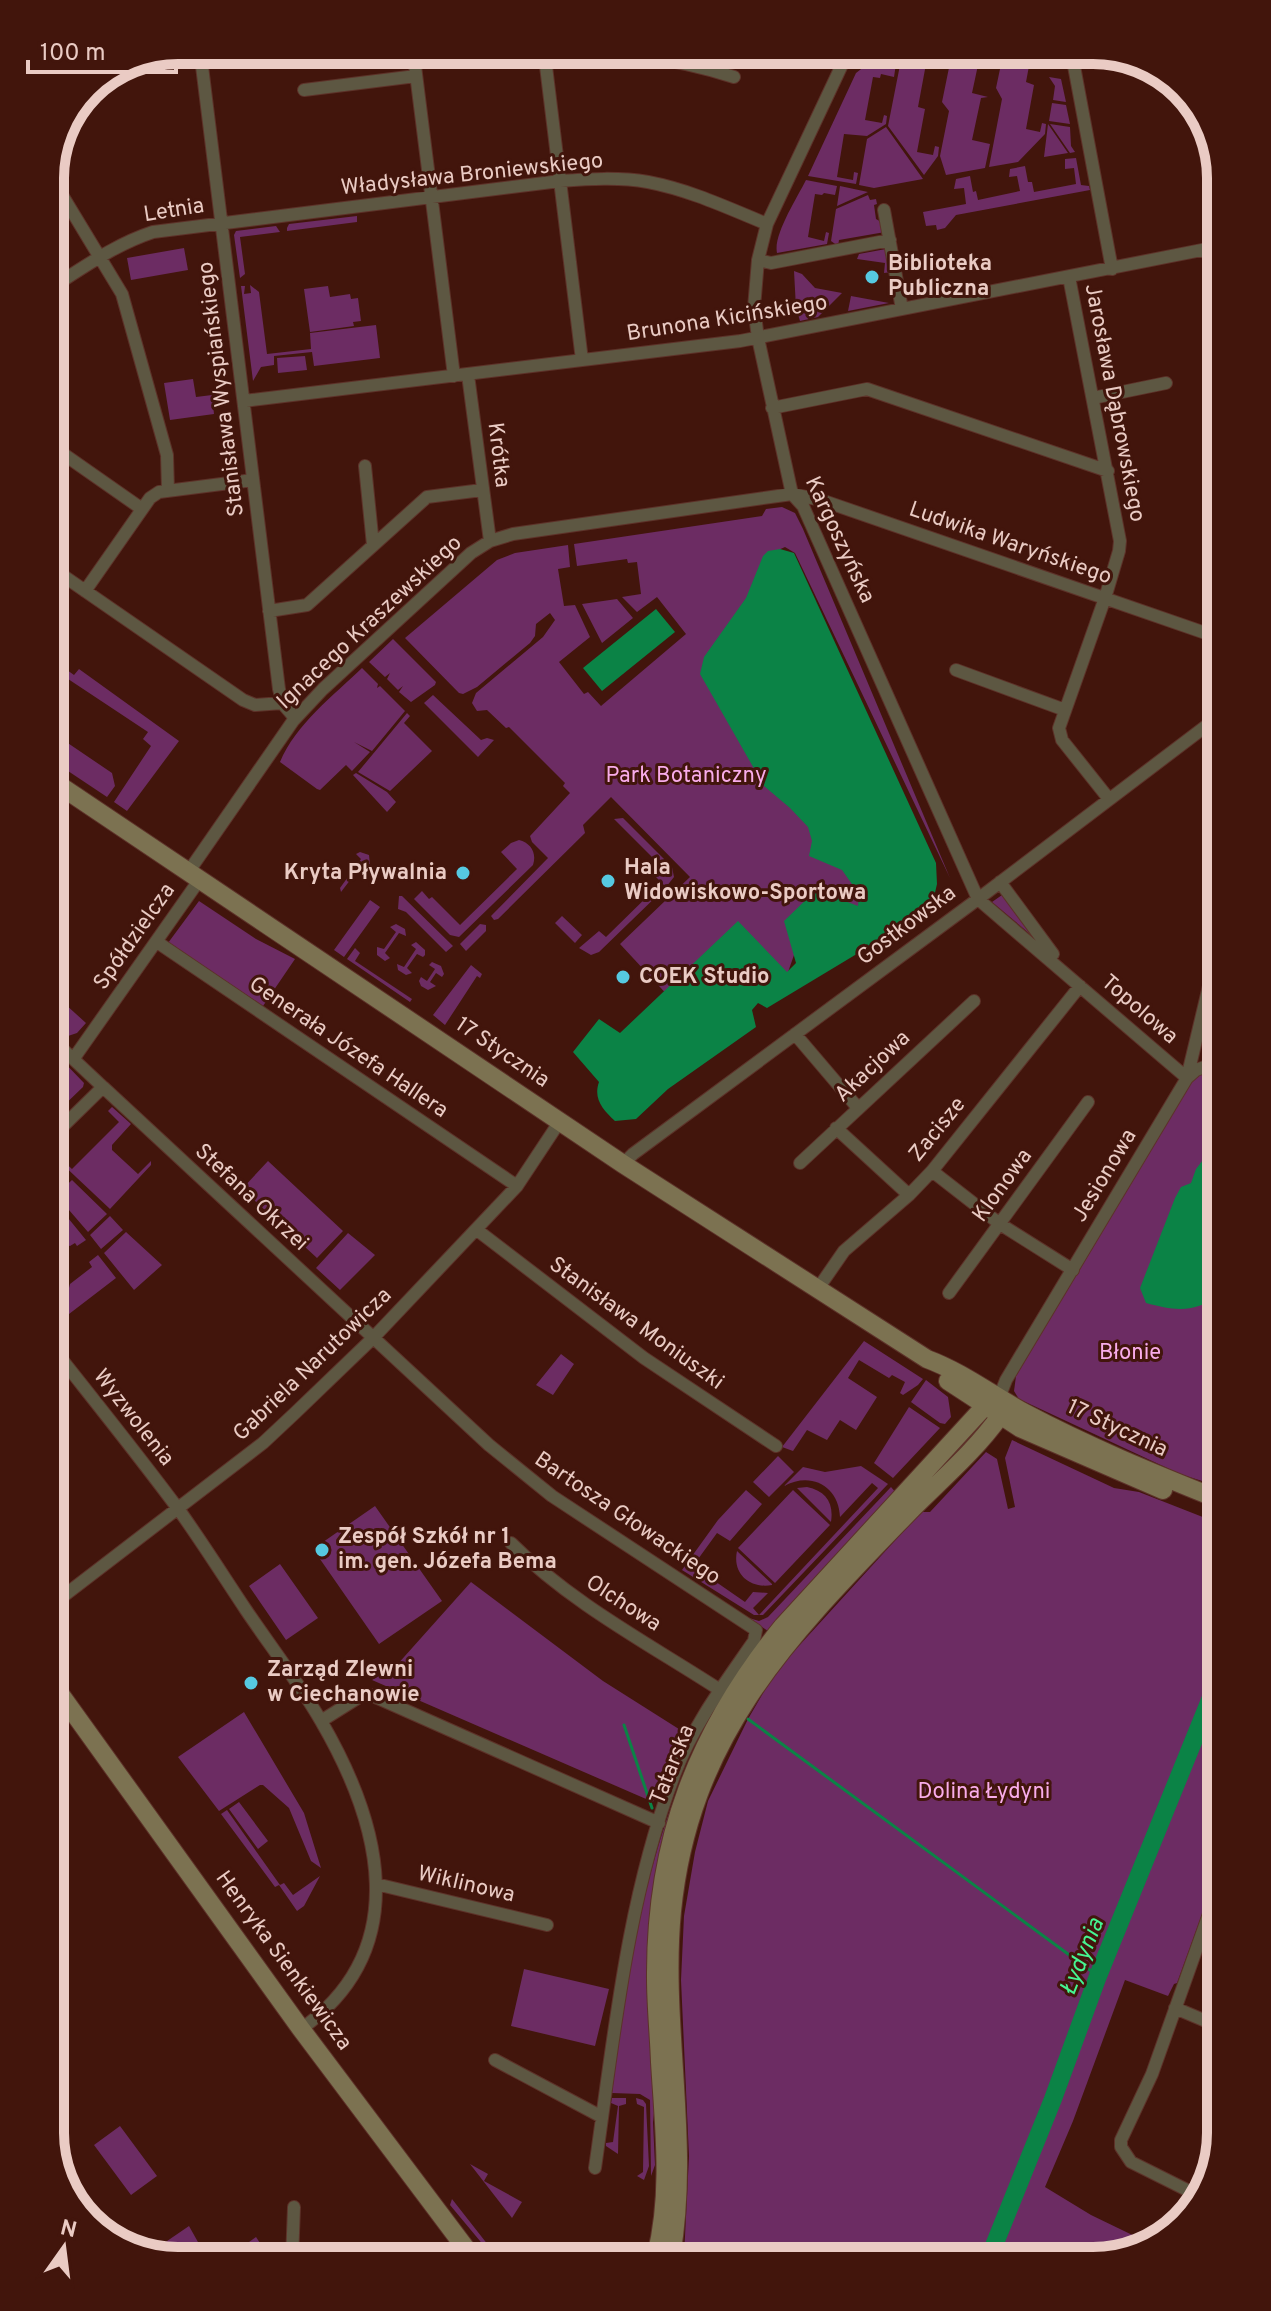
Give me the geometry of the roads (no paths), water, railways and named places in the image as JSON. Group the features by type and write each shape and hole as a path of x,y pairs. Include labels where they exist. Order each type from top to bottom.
{"main road":[{"name":"17 Stycznia","path":"64,788 623,1164 927,1359 937,1373 995,1407 1207,1494"},
{"name":"17 Stycznia","path":"995,1407 1020,1428 1117,1472 1207,1507"},
{"name":"Tatarska","path":"657,2247 666,2180 656,1944 664,1872 683,1796 708,1738 756,1659 811,1594 995,1407"},
{"name":"Tatarska","path":"672,2247 678,2207 679,2158 669,1980 670,1946 678,1874 696,1801 720,1744 771,1662 823,1601 974,1447 995,1407"},
{"name":"Henryka Sienkiewicza","path":"64,1699 301,2029 465,2247"}],"street":[{"name":"Stanisława Wyspiańskiego","path":"202,64 283,703"},
{"path":"415,64 454,376"},
{"path":"545,64 582,360"},
{"path":"688,64 734,77"},
{"name":"Kargoszyńska","path":"843,64 767,224 758,260 754,308 758,338 792,494 803,506 978,899"},
{"path":"1074,64 1112,269"},
{"path":"304,90 416,76"},
{"name":"Władysława Broniewskiego","path":"222,223 560,181 603,179 645,181 701,196 767,224"},
{"path":"64,197 122,294 167,455 168,490"},
{"path":"884,210 902,309"},
{"name":"Letnia","path":"64,280 137,237 222,223"},
{"path":"758,260 771,263 890,240"},
{"name":"Brunona Kicińskiego","path":"244,401 758,338 1207,248"},
{"name":"Jarosława Dąbrowskiego","path":"1069,277 1120,541 1105,598 1059,728 1062,740 1109,799"},
{"name":"Krótka","path":"468,375 490,541"},
{"path":"1093,398 1166,383"},
{"path":"772,408 867,389 1108,471"},
{"path":"64,454 142,509"},
{"path":"365,466 373,545"},
{"path":"85,591 142,509 159,492 253,480"},
{"path":"269,611 307,605 427,497 482,490"},
{"name":"Ignacego Kraszewskiego","path":"194,875 270,750 295,718 471,553 490,541 533,530 792,494"},
{"name":"Ludwika Waryńskiego","path":"792,494 830,503 1207,634"},
{"path":"64,576 243,700 255,705 283,703 295,718"},
{"path":"956,670 1065,710"},
{"name":"Gostkowska","path":"623,1164 1207,725"},
{"name":"Spółdzielcza","path":"74,1058 157,942 194,875"},
{"name":"Topolowa","path":"1000,882 1066,973"},
{"name":"Topolowa","path":"978,899 1187,1078"},
{"name":"Generała Józefa Hallera","path":"157,942 517,1186"},
{"name":"Zacisze","path":"817,1290 844,1251 932,1171 1080,986"},
{"name":"Jesionowa","path":"995,1407 1006,1380 1187,1078 1207,994"},
{"name":"Akacjowa","path":"800,1163 974,1001"},
{"path":"795,1034 858,1108"},
{"path":"64,1050 74,1058"},
{"name":"Stefana Okrzei","path":"74,1058 373,1338"},
{"path":"1187,1078 1207,1066"},
{"path":"64,1125 103,1087"},
{"name":"Klonowa","path":"949,1293 1088,1102"},
{"name":"Gabriela Narutowicza","path":"64,1596 263,1443 373,1338 517,1186 560,1121"},
{"path":"836,1128 909,1195"},
{"path":"932,1171 1000,1224 1073,1270"},
{"name":"Stanisława Moniuszki","path":"477,1230 644,1358 776,1446"},
{"name":"Bartosza Głowackiego","path":"373,1338 489,1445 552,1496 756,1630"},
{"name":"Wyzwolenia","path":"64,1362 178,1510 321,1721 362,1809 371,1843 376,1884 373,1931 360,1967 335,2001 301,2029"},
{"name":"Olchowa","path":"511,1543 533,1565 573,1595 720,1690"},
{"name":"Tatarska","path":"595,2168 625,1968 659,1823 675,1773 691,1738 754,1641 756,1630"},
{"path":"321,1721 364,1694 371,1695 659,1823"},
{"name":"Wiklinowa","path":"376,1884 547,1925"},
{"path":"1190,2192 1131,2162 1121,2147 1123,2134 1152,2074 1207,1919"},
{"path":"1175,2008 1207,2022"},
{"path":"495,2060 602,2117"},
{"path":"292,2247 294,2207"}],"waterway":[{"name":"Łydynia","path":"993,2247 1098,1976 1207,1708"},
{"path":"748,1719 1098,1976"},
{"path":"624,1725 652,1808"}],"place":[{"name":"Biblioteka Publiczna","path":"872,277"},
{"name":"Kryta Pływalnia","path":"463,873"},
{"name":"Hala Widowiskowo-Sportowa","path":"608,881"},
{"name":"COEK Studio","path":"623,977"},
{"name":"Zespół Szkół nr 1 im. gen. Józefa Bema","path":"322,1550"},
{"name":"Zarząd Zlewni w Ciechanowie","path":"251,1683"}],"park label":[{"name":"Park Botaniczny","path":"686,776"},
{"name":"Błonie","path":"1130,1353"},
{"name":"Dolina Łydyni","path":"984,1792"}]}
